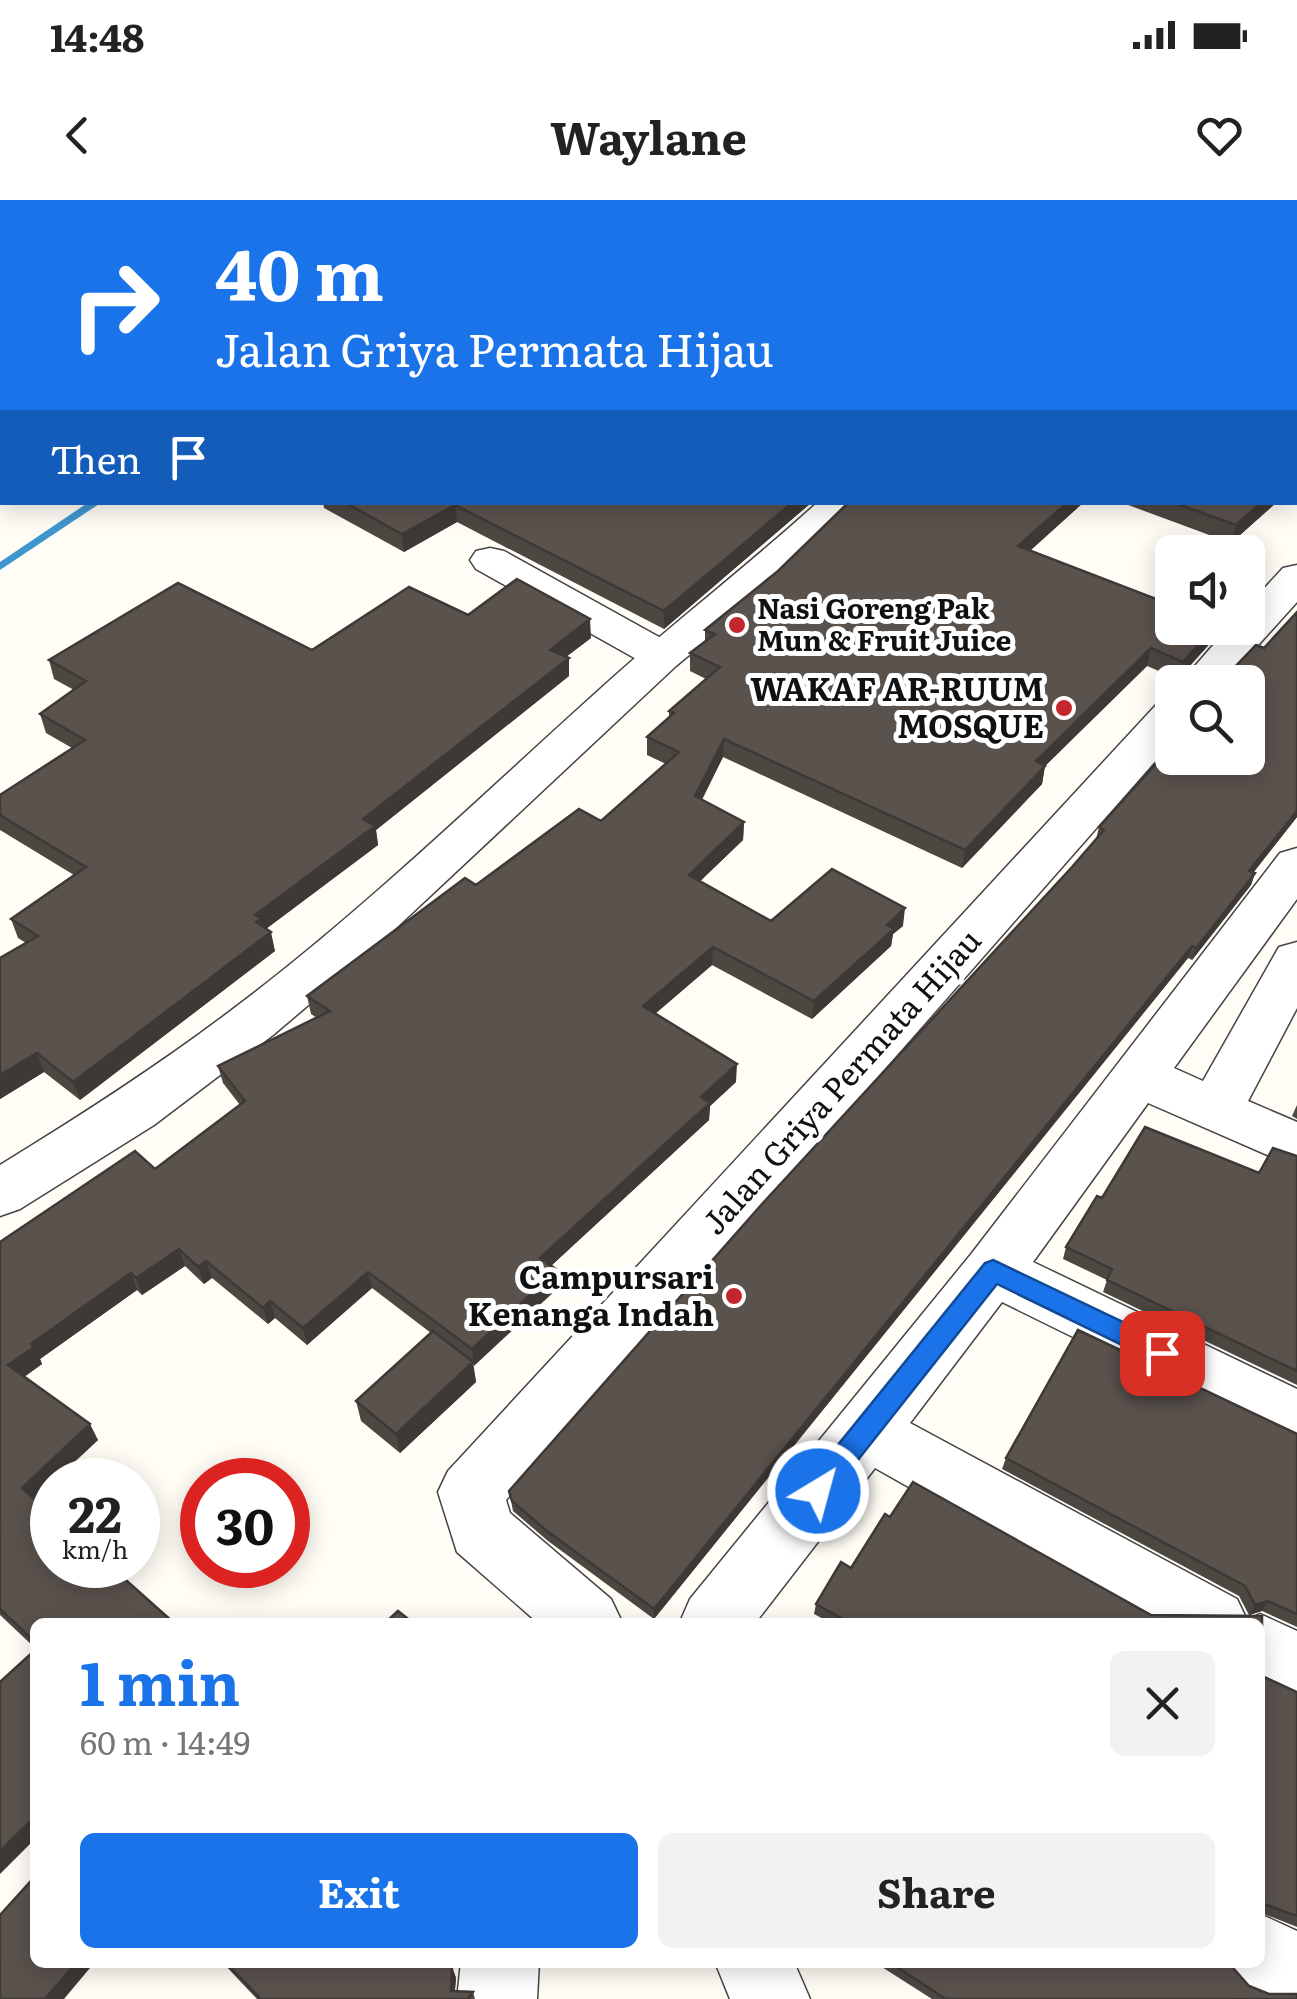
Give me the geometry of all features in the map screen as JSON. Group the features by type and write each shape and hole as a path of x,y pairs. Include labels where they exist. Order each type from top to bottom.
{"street":[{"path":"0,1193 134,1110 254,1021 346,946 662,656 760,577 832,505"},
{"path":"490,560 662,656"},
{"path":"1218,665 1297,578"},
{"name":"Jalan Griya Permata Hijau","path":"582,1618 480,1530 471,1492 1155,734"},
{"path":"728,1618 864,1430 993,1270 1297,864"},
{"path":"1215,1110 1297,960"},
{"path":"1140,1076 1297,1146"},
{"path":"993,1270 1297,1419"},
{"path":"864,1430 1206,1618"},
{"path":"1265,1651 1297,1669"},
{"path":"1265,1956 1297,1976"},
{"path":"497,1999 500,1968"},
{"path":"757,1968 770,1999"}],"building":[{"path":"349,505 455,505 402,534"},
{"path":"455,505 789,505 664,611"},
{"path":"846,505 1065,505 1018,546 1155,598 1155,645 1198,645 1183,662 1151,648 1036,761 1045,766 965,850 724,739 695,796 744,822 689,875 771,921 832,869 905,908 887,925 894,929 814,1001 713,947 643,1006 737,1064 701,1097 710,1103 540,1258 557,1270 472,1349 368,1272 303,1328 270,1301 263,1308 206,1261 198,1267 179,1249 136,1278 131,1273 31,1344 34,1347 8,1365 90,1424 54,1458 30,1458 30,1480 22,1488 30,1495 30,1588 135,1588 169,1618 30,1618 30,1637 0,1609 0,1242 135,1151 155,1169 245,1101 218,1066 330,1011 307,996 465,878 476,885 579,809 601,821 679,752 647,737 674,713 669,711 720,667 690,653 715,634 705,630 778,571"},
{"path":"1180,505 1259,505 1236,525"},
{"path":"517,579 590,619 550,650 569,658 363,819 375,826 255,915 261,918 256,922 271,932 73,1082 37,1053 0,1075 0,958 38,936 11,919 86,867 0,815 0,795 85,740 40,714 86,681 49,660 178,583 312,650 409,587 468,615"},
{"path":"1297,612 1297,811 1249,871 1255,873 1196,948 1192,946 654,1609 547,1531 512,1501 509,1491 762,1204 1072,867 1104,830 1099,827 1155,765 1155,775 1265,775 1265,665 1237,665 1256,645 1264,648"},
{"path":"1145,1127 1259,1173 1273,1148 1297,1156 1297,1371 1107,1280 1112,1269 1066,1247 1097,1196 1102,1198"},
{"path":"1078,1330 1297,1434 1297,1614 1268,1601 1255,1605 1245,1586 1006,1458"},
{"path":"433,1331 473,1362 396,1434 356,1401"},
{"path":"913,1482 1151,1615 1262,1618 841,1618 816,1604 841,1562 851,1568 885,1514 890,1517"},
{"path":"30,1655 30,1822 0,1851 0,1682"},
{"path":"1265,1677 1297,1692 1297,1916 1265,1904"},
{"path":"30,1882 30,1968 72,1968 45,1999 0,1999 0,1915"},
{"path":"231,1968 452,1968 451,1991 473,1992 468,1999 261,1999"},
{"path":"898,1968 1234,1968 1249,1986 1269,1994 1297,1994 1297,1999 946,1999"}],"waterway":[{"path":"0,567 93,505"}],"place":[{"name":"Nasi Goreng Pak Mun & Fruit Juice","path":"737,625"},
{"name":"WAKAF AR-RUUM MOSQUE","path":"1064,708"},
{"name":"Campursari Kenanga Indah","path":"734,1296"}],"route":[{"path":"818,1491 993,1270 1162,1353"}]}
